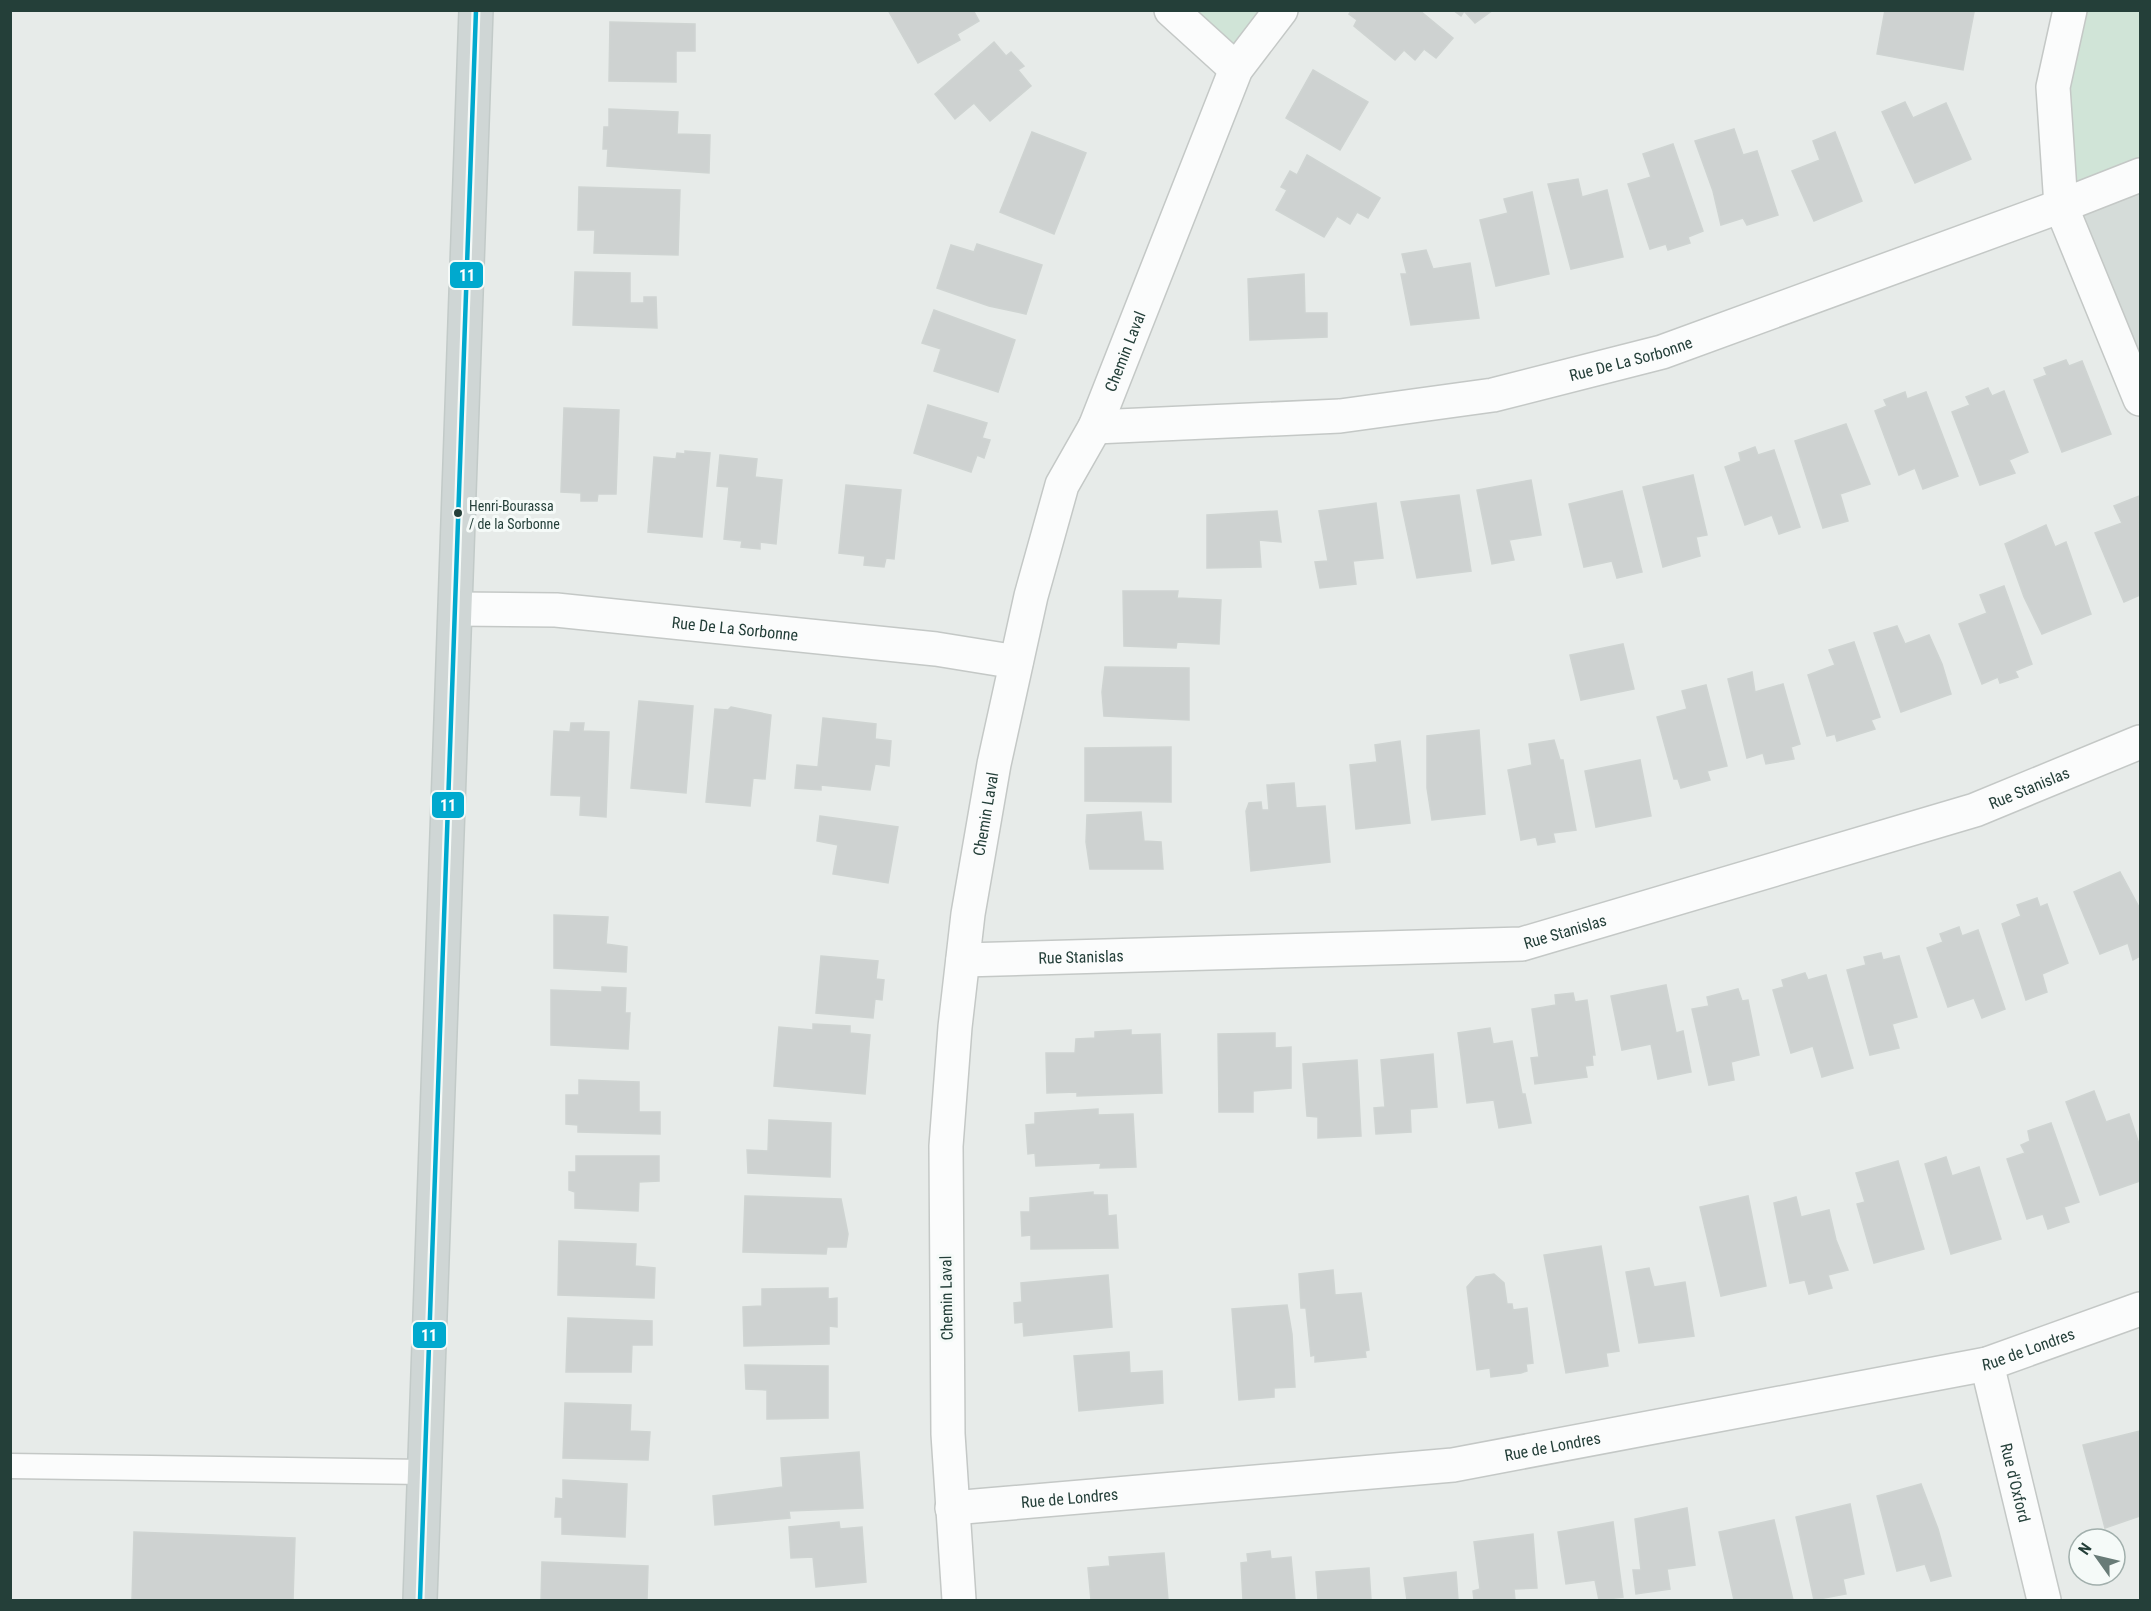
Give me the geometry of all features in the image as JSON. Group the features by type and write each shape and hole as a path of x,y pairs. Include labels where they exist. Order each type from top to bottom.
{"main road":[{"path":"420,1600 476,10"}],"street":[{"path":"1171,10 1236,69"},
{"name":"Chemin Laval","path":"959,1600 948,1434 945,1212 947,1135 963,960 979,848 1016,662 1062,485 1095,427 1236,69 1281,10"},
{"path":"2070,10 2053,87 2061,206 2140,399"},
{"name":"Rue De La Sorbonne","path":"1095,427 1340,416 1493,394 1662,352 2061,206 2140,174"},
{"name":"Rue De La Sorbonne","path":"456,609 556,610 936,649 1016,662"},
{"name":"Rue Stanislas","path":"963,960 1522,944 1975,810 2140,742"},
{"name":"Rue de Londres","path":"952,1508 1453,1465 1987,1364 2140,1309"},
{"name":"Rue d'Oxford","path":"1987,1364 2044,1600"}],"lane":[{"path":"10,1466 424,1472"}],"shaded area":[{"path":"2140,175 2140,399 2061,206"}],"green space":[{"path":"2070,10 2140,11 2140,175 2061,206"},
{"path":"1171,11 1281,11 1236,69"}],"building":[{"path":"888,10 973,10 979,21 957,34 960,40 918,63"},
{"path":"1352,10 1419,10 1453,38 1436,58 1424,49 1415,60 1404,50 1395,60 1354,26 1357,20 1349,14"},
{"path":"1453,10 1493,10 1475,23 1464,11 1461,16"},
{"path":"1885,10 1974,12 1963,70 1877,54"},
{"path":"610,22 695,24 695,51 676,51 676,82 609,81"},
{"path":"994,42 1006,56 1011,52 1024,66 1018,70 1031,86 990,121 974,103 955,119 935,94"},
{"path":"1313,70 1368,102 1340,150 1286,118"},
{"path":"1905,102 1913,118 1946,103 1971,159 1915,183 1882,112"},
{"path":"609,109 678,112 677,134 710,135 709,173 607,166 608,149 603,149 604,127 609,127"},
{"path":"1734,129 1743,155 1757,151 1778,215 1747,225 1743,218 1721,225 1713,191 1695,141"},
{"path":"1032,132 1086,153 1054,234 1000,212"},
{"path":"1835,132 1862,201 1814,221 1792,171 1820,160 1813,141"},
{"path":"1673,144 1703,231 1688,237 1690,243 1668,250 1666,244 1650,249 1628,184 1651,177 1643,154"},
{"path":"1307,155 1380,198 1368,218 1357,212 1350,224 1337,216 1324,237 1276,210 1287,190 1281,187 1290,171 1297,175"},
{"path":"1578,179 1582,197 1607,190 1623,257 1571,269 1548,184"},
{"path":"579,187 680,190 678,255 594,253 595,230 578,230"},
{"path":"1532,192 1549,274 1496,286 1480,220 1508,213 1504,199"},
{"path":"977,244 1042,265 1026,314 989,306 937,288 951,245 974,252"},
{"path":"1426,250 1433,269 1470,263 1479,318 1411,325 1401,274 1407,274 1402,254"},
{"path":"575,272 630,273 630,303 644,303 644,297 656,297 657,328 573,325"},
{"path":"1304,274 1305,313 1327,313 1327,337 1250,340 1248,279"},
{"path":"934,310 1015,340 998,392 934,371 941,349 922,343"},
{"path":"2066,360 2069,366 2082,361 2111,434 2062,452 2034,380 2047,375 2044,368"},
{"path":"1988,388 1992,396 2004,391 2028,452 2009,460 2015,473 1980,485 1952,412 1970,405 1966,397"},
{"path":"1905,392 1907,399 1926,392 1958,476 1923,489 1915,468 1899,475 1875,411 1887,406 1884,400"},
{"path":"928,405 987,423 982,438 990,440 984,458 977,455 971,472 914,453"},
{"path":"564,408 619,410 616,494 598,494 597,501 581,501 581,493 561,492"},
{"path":"1846,424 1870,484 1840,494 1848,521 1823,528 1795,441"},
{"path":"1755,447 1758,455 1774,450 1800,527 1779,534 1772,515 1745,525 1725,467 1741,461 1739,453"},
{"path":"685,451 710,453 702,537 648,532 654,457 676,459 677,453 685,454"},
{"path":"720,455 757,459 755,477 782,480 776,544 760,542 760,549 741,547 742,541 724,539 729,487 717,486"},
{"path":"1693,475 1707,535 1696,537 1700,556 1663,567 1643,487"},
{"path":"1531,480 1541,535 1509,540 1514,560 1492,564 1477,490"},
{"path":"846,485 901,490 894,559 886,558 884,567 864,565 865,556 839,553"},
{"path":"1622,491 1642,572 1617,578 1612,561 1584,567 1569,504"},
{"path":"1459,495 1471,571 1417,578 1401,502"},
{"path":"2139,496 2140,595 2124,602 2095,533 2122,523 2114,506"},
{"path":"1376,503 1383,558 1353,561 1356,584 1320,588 1315,562 1328,561 1319,511"},
{"path":"1277,511 1281,542 1259,540 1261,567 1207,568 1207,515"},
{"path":"2046,525 2055,547 2066,542 2091,614 2042,634 2024,597 2005,544"},
{"path":"2004,586 2032,664 2015,671 2018,677 2000,683 1998,677 1982,684 1959,624 1987,613 1980,595"},
{"path":"1123,591 1178,591 1177,598 1221,600 1219,644 1177,642 1176,648 1124,646"},
{"path":"1897,626 1905,644 1929,635 1942,664 1951,694 1901,712 1874,633"},
{"path":"1854,642 1880,717 1871,720 1875,729 1837,741 1835,734 1827,736 1808,675 1835,665 1829,650"},
{"path":"1623,644 1634,689 1581,700 1570,655"},
{"path":"1105,667 1189,668 1189,720 1104,716 1102,692"},
{"path":"1752,672 1755,692 1783,684 1800,744 1791,747 1794,759 1766,764 1763,753 1747,758 1728,679"},
{"path":"1706,685 1727,766 1707,771 1710,780 1681,788 1678,779 1674,779 1657,717 1687,709 1682,691"},
{"path":"639,701 693,706 686,793 631,788"},
{"path":"731,707 771,715 765,779 753,778 750,806 706,802 715,709 728,710"},
{"path":"823,718 876,724 875,739 891,741 889,766 875,764 870,790 821,785 821,790 795,788 797,765 818,767"},
{"path":"571,723 584,723 583,731 609,732 606,817 580,815 581,796 551,795 554,731 570,732"},
{"path":"1479,730 1485,814 1432,820 1427,788 1427,736"},
{"path":"1554,740 1560,760 1563,760 1576,830 1553,833 1555,842 1538,845 1536,837 1521,840 1508,770 1532,765 1529,744"},
{"path":"1400,741 1410,823 1356,829 1350,765 1377,762 1375,745"},
{"path":"1171,747 1171,802 1085,801 1085,748"},
{"path":"1640,760 1651,816 1596,827 1585,771"},
{"path":"1294,783 1296,808 1325,806 1330,862 1251,871 1246,811 1249,803 1261,802 1262,810 1269,810 1267,785"},
{"path":"1141,812 1144,841 1161,842 1163,869 1090,869 1086,842 1087,815"},
{"path":"820,816 898,827 888,883 833,874 838,845 817,841"},
{"path":"2120,872 2140,909 2140,956 2133,960 2128,943 2100,954 2074,892"},
{"path":"2037,898 2040,907 2047,904 2068,963 2042,974 2047,992 2026,1000 2002,924 2021,916 2017,905"},
{"path":"554,915 608,917 606,944 627,947 626,972 554,968"},
{"path":"1959,927 1962,936 1978,930 2005,1009 1982,1018 1974,998 1948,1007 1927,948 1943,942 1940,934"},
{"path":"1881,953 1883,960 1899,956 1917,1017 1892,1024 1899,1048 1870,1055 1847,970 1866,965 1864,957"},
{"path":"821,956 878,961 876,979 884,980 882,1000 875,999 873,1018 816,1013"},
{"path":"1805,973 1808,980 1826,975 1853,1068 1822,1077 1813,1046 1791,1053 1773,990 1784,987 1782,980"},
{"path":"1666,985 1676,1033 1683,1031 1691,1072 1658,1079 1651,1044 1622,1050 1611,996"},
{"path":"602,987 626,988 625,1013 630,1013 628,1049 551,1045 551,990 602,992"},
{"path":"1738,989 1742,1001 1748,1000 1759,1055 1731,1062 1734,1080 1709,1085 1692,1009 1709,1006 1707,997"},
{"path":"1573,993 1575,1002 1587,1000 1595,1055 1592,1055 1593,1065 1585,1066 1587,1077 1535,1084 1531,1058 1539,1057 1532,1009 1556,1005 1555,995"},
{"path":"813,1024 850,1026 850,1033 870,1035 865,1094 774,1086 779,1027 813,1030"},
{"path":"1490,1028 1493,1044 1512,1041 1522,1094 1525,1094 1531,1123 1499,1128 1494,1100 1467,1103 1458,1033"},
{"path":"1131,1030 1131,1035 1160,1034 1162,1093 1077,1096 1077,1092 1047,1093 1046,1053 1075,1053 1076,1039 1095,1038 1095,1032"},
{"path":"1275,1033 1275,1048 1291,1047 1291,1088 1253,1091 1253,1112 1219,1112 1218,1034"},
{"path":"1433,1054 1437,1107 1410,1109 1411,1132 1376,1134 1374,1108 1385,1107 1381,1060"},
{"path":"1357,1060 1361,1136 1318,1138 1318,1117 1307,1116 1303,1064"},
{"path":"579,1080 639,1082 639,1112 660,1112 660,1134 578,1132 578,1125 566,1124 566,1095 579,1095"},
{"path":"2094,1091 2106,1122 2129,1114 2140,1147 2140,1181 2100,1195 2066,1102"},
{"path":"1098,1109 1098,1115 1133,1114 1136,1167 1100,1168 1101,1163 1036,1166 1035,1153 1028,1154 1026,1125 1035,1124 1035,1113"},
{"path":"769,1120 831,1123 830,1177 748,1173 747,1150 768,1151"},
{"path":"2051,1123 2079,1202 2064,1207 2069,1222 2048,1229 2043,1214 2027,1219 2007,1159 2025,1153 2021,1145 2030,1141 2028,1131"},
{"path":"576,1156 659,1156 659,1181 639,1182 638,1211 575,1208 575,1192 569,1190 569,1172 576,1172"},
{"path":"1946,1157 1952,1176 1979,1167 2001,1239 1951,1254 1925,1164"},
{"path":"1898,1161 1924,1249 1874,1263 1857,1204 1865,1202 1856,1173"},
{"path":"1093,1192 1093,1195 1107,1195 1108,1216 1116,1215 1118,1248 1031,1249 1031,1235 1022,1236 1021,1212 1030,1212 1030,1198"},
{"path":"745,1196 841,1199 848,1234 846,1247 827,1247 826,1254 743,1252"},
{"path":"1748,1196 1766,1286 1721,1296 1700,1207"},
{"path":"1796,1197 1801,1217 1829,1210 1836,1240 1848,1270 1828,1275 1832,1288 1809,1294 1805,1280 1790,1283 1774,1203"},
{"path":"559,1241 636,1244 635,1266 655,1268 654,1298 558,1295"},
{"path":"1601,1246 1619,1351 1606,1353 1608,1366 1566,1373 1544,1255"},
{"path":"1649,1268 1654,1287 1685,1282 1694,1336 1639,1343 1626,1272"},
{"path":"1333,1270 1335,1295 1361,1293 1369,1350 1365,1351 1366,1357 1315,1362 1315,1355 1311,1356 1306,1308 1301,1308 1299,1274"},
{"path":"1494,1274 1504,1283 1507,1304 1512,1304 1513,1310 1527,1308 1533,1363 1526,1364 1527,1371 1521,1373 1491,1377 1490,1368 1477,1370 1467,1287 1476,1277"},
{"path":"1108,1275 1112,1327 1024,1336 1023,1322 1015,1323 1014,1303 1022,1302 1021,1283"},
{"path":"828,1288 828,1299 837,1298 837,1327 829,1326 829,1344 744,1346 743,1307 762,1306 762,1289"},
{"path":"1287,1305 1292,1334 1295,1387 1274,1388 1274,1397 1239,1400 1232,1309"},
{"path":"568,1318 652,1321 652,1345 632,1345 631,1372 566,1372"},
{"path":"1129,1352 1130,1373 1162,1371 1163,1403 1079,1411 1074,1356"},
{"path":"745,1365 828,1366 828,1418 767,1419 767,1390 746,1389"},
{"path":"565,1403 631,1405 630,1431 650,1432 648,1460 563,1458"},
{"path":"2140,1431 2140,1516 2105,1527 2083,1445"},
{"path":"859,1452 863,1508 789,1511 790,1518 715,1525 713,1496 783,1487 781,1458"},
{"path":"563,1480 627,1484 625,1537 562,1534 562,1517 555,1517 556,1498 563,1499"},
{"path":"1921,1484 1938,1529 1951,1576 1931,1581 1925,1564 1897,1571 1877,1496"},
{"path":"1850,1504 1864,1574 1843,1579 1846,1594 1814,1600 1796,1517"},
{"path":"1687,1508 1695,1565 1667,1569 1670,1589 1636,1594 1633,1570 1641,1570 1635,1519"},
{"path":"1774,1520 1793,1600 1751,1600 1750,1598 1734,1600 1719,1532"},
{"path":"839,1522 840,1529 862,1527 866,1582 816,1587 813,1557 791,1558 789,1527"},
{"path":"1613,1522 1623,1597 1599,1600 1595,1580 1566,1584 1558,1532"},
{"path":"134,1532 295,1538 293,1600 132,1600"},
{"path":"1533,1534 1537,1588 1514,1589 1515,1600 1474,1600 1473,1591 1480,1589 1474,1542"},
{"path":"1270,1551 1271,1559 1291,1557 1295,1600 1243,1600 1241,1563 1248,1562 1247,1554"},
{"path":"1164,1553 1168,1600 1091,1600 1088,1568 1110,1566 1109,1557"},
{"path":"542,1562 648,1566 647,1600 541,1600"},
{"path":"1369,1568 1371,1600 1318,1600 1316,1572"},
{"path":"1456,1572 1458,1600 1407,1600 1404,1578"}],"transit line":[{"name":"11","path":"420,1600 476,10"}],"place":[{"name":"Henri-Bourassa / de la Sorbonne","path":"458,513"}]}
